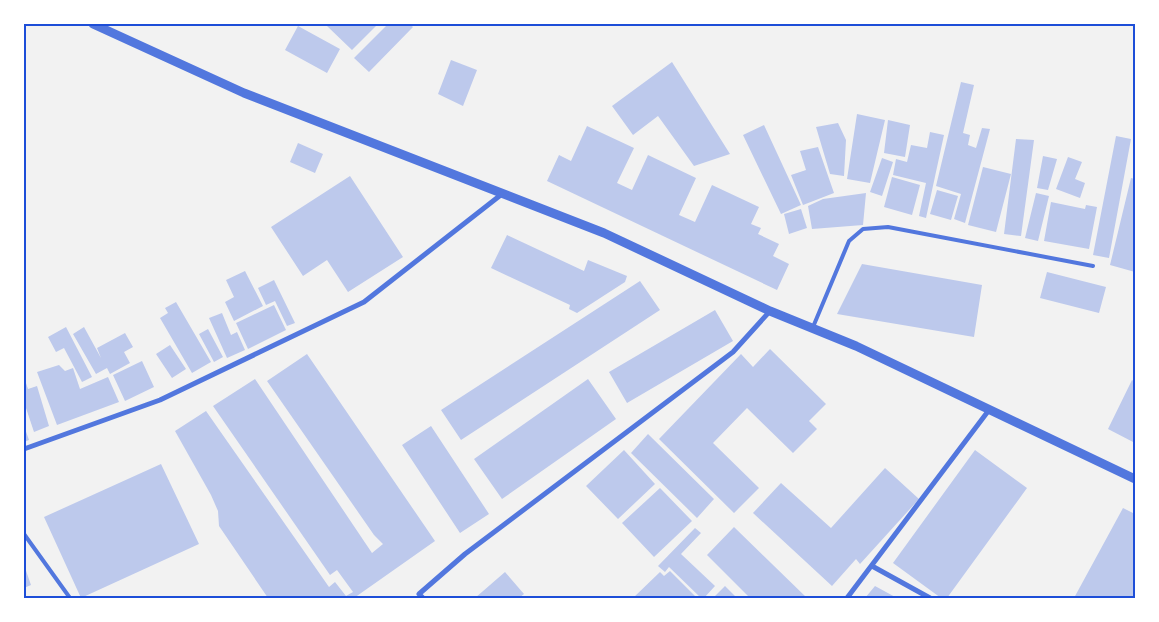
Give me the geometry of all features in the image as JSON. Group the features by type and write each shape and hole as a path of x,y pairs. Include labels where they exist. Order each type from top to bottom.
{"street":[{"path":"92,24 244,93 604,233 813,328 1135,480"},
{"path":"24,449 160,400 364,302 502,194"},
{"path":"423,598 419,594 465,554 733,352 770,310"},
{"path":"847,598 989,410"},
{"path":"872,566 930,598"}],"lane":[{"path":"813,328 849,241 862,229 888,227 1092,266"},
{"path":"24,534 70,598"}],"building":[{"path":"329,24 378,24 352,50 327,26"},
{"path":"388,24 410,24 413,27 369,72 354,58"},
{"path":"298,26 340,49 327,73 285,50"},
{"path":"451,60 477,70 463,106 438,94"},
{"path":"672,62 730,154 694,166 658,116 633,135 612,106"},
{"path":"961,82 974,85 963,133 970,135 968,145 976,148 982,128 990,129 965,223 954,219 961,194 936,186"},
{"path":"857,114 885,120 870,183 847,179"},
{"path":"888,120 910,125 905,157 884,153"},
{"path":"838,123 846,140 844,176 830,174 816,127"},
{"path":"764,125 801,205 781,214 743,135"},
{"path":"587,126 634,148 617,183 632,190 648,155 696,178 679,215 695,222 712,185 759,207 751,224 761,228 758,234 779,244 773,256 789,264 777,290 547,181 559,155 571,161"},
{"path":"930,132 944,135 926,218 919,216 926,183 893,175 896,159 907,162 911,145 927,148"},
{"path":"1116,136 1131,139 1109,258 1093,255"},
{"path":"1016,139 1034,140 1021,236 1004,234"},
{"path":"298,143 323,154 315,173 290,162"},
{"path":"818,147 834,193 803,205 791,175 806,170 800,151"},
{"path":"1043,156 1057,159 1048,190 1037,188"},
{"path":"1068,157 1082,162 1075,179 1085,183 1080,198 1056,189"},
{"path":"882,158 893,162 882,196 870,192"},
{"path":"983,167 1011,174 996,232 968,225"},
{"path":"350,176 403,257 348,292 327,260 303,276 271,227"},
{"path":"892,177 920,185 912,215 884,207"},
{"path":"1131,178 1135,179 1135,272 1110,265"},
{"path":"937,190 958,196 951,220 930,214"},
{"path":"866,193 863,225 812,229 808,206 823,199"},
{"path":"1036,193 1049,196 1038,241 1025,238"},
{"path":"1051,202 1085,209 1086,205 1097,207 1089,249 1044,241"},
{"path":"801,209 807,228 789,234 784,214"},
{"path":"507,235 584,271 588,260 627,276 625,282 577,313 569,309 570,305 491,268"},
{"path":"862,264 982,285 974,337 837,314"},
{"path":"245,271 263,306 234,321 225,302 234,297 226,280"},
{"path":"1047,272 1106,287 1099,313 1040,298"},
{"path":"274,280 295,323 287,326 275,301 266,305 258,288"},
{"path":"640,281 660,310 461,440 441,410"},
{"path":"176,302 211,362 192,373 160,318 168,313 165,308"},
{"path":"274,305 286,330 248,349 236,323"},
{"path":"715,310 733,341 627,403 609,372"},
{"path":"222,313 231,335 237,332 245,350 227,358 209,318"},
{"path":"66,327 92,377 82,382 64,348 56,352 48,337"},
{"path":"84,327 101,358 97,348 125,333 133,347 124,352 130,363 110,374 107,368 96,374 73,334"},
{"path":"208,329 223,357 214,362 199,334"},
{"path":"170,345 186,369 172,378 156,354"},
{"path":"770,349 826,404 809,421 817,429 793,453 747,408 713,443 759,488 734,513 659,439 741,354 753,367"},
{"path":"307,354 435,541 354,598 268,598 219,526 218,511 211,495 175,431 206,411 329,587 335,582 346,596 353,592 337,570 330,575 213,406 255,379 372,553 383,544 374,535 267,381"},
{"path":"142,361 154,387 125,401 113,375"},
{"path":"59,365 65,371 73,368 80,389 108,377 119,402 57,425 37,372"},
{"path":"24,377 28,389 37,386 49,426 34,432 24,402"},
{"path":"588,379 616,419 502,499 474,459"},
{"path":"1132,380 1135,382 1135,443 1108,429"},
{"path":"24,426 29,440 24,442"},
{"path":"431,426 489,514 460,533 402,445"},
{"path":"648,434 714,499 697,518 631,453"},
{"path":"624,450 655,484 618,519 586,486"},
{"path":"975,450 1027,488 947,598 941,598 893,563"},
{"path":"161,464 199,544 81,598 44,517"},
{"path":"885,468 919,499 860,564 856,559 832,586 753,513 781,483 831,528"},
{"path":"660,488 692,521 654,557 622,523"},
{"path":"1123,508 1135,514 1135,598 1074,598"},
{"path":"734,527 807,598 750,598 707,555"},
{"path":"695,528 701,533 681,554 715,586 704,598 701,598 669,567 665,572 658,566"},
{"path":"24,565 31,585 24,588"},
{"path":"670,571 697,598 633,598 660,572 664,576"},
{"path":"505,572 524,594 519,598 475,598"},
{"path":"725,586 737,598 713,598"},
{"path":"875,586 897,598 865,598"}]}
